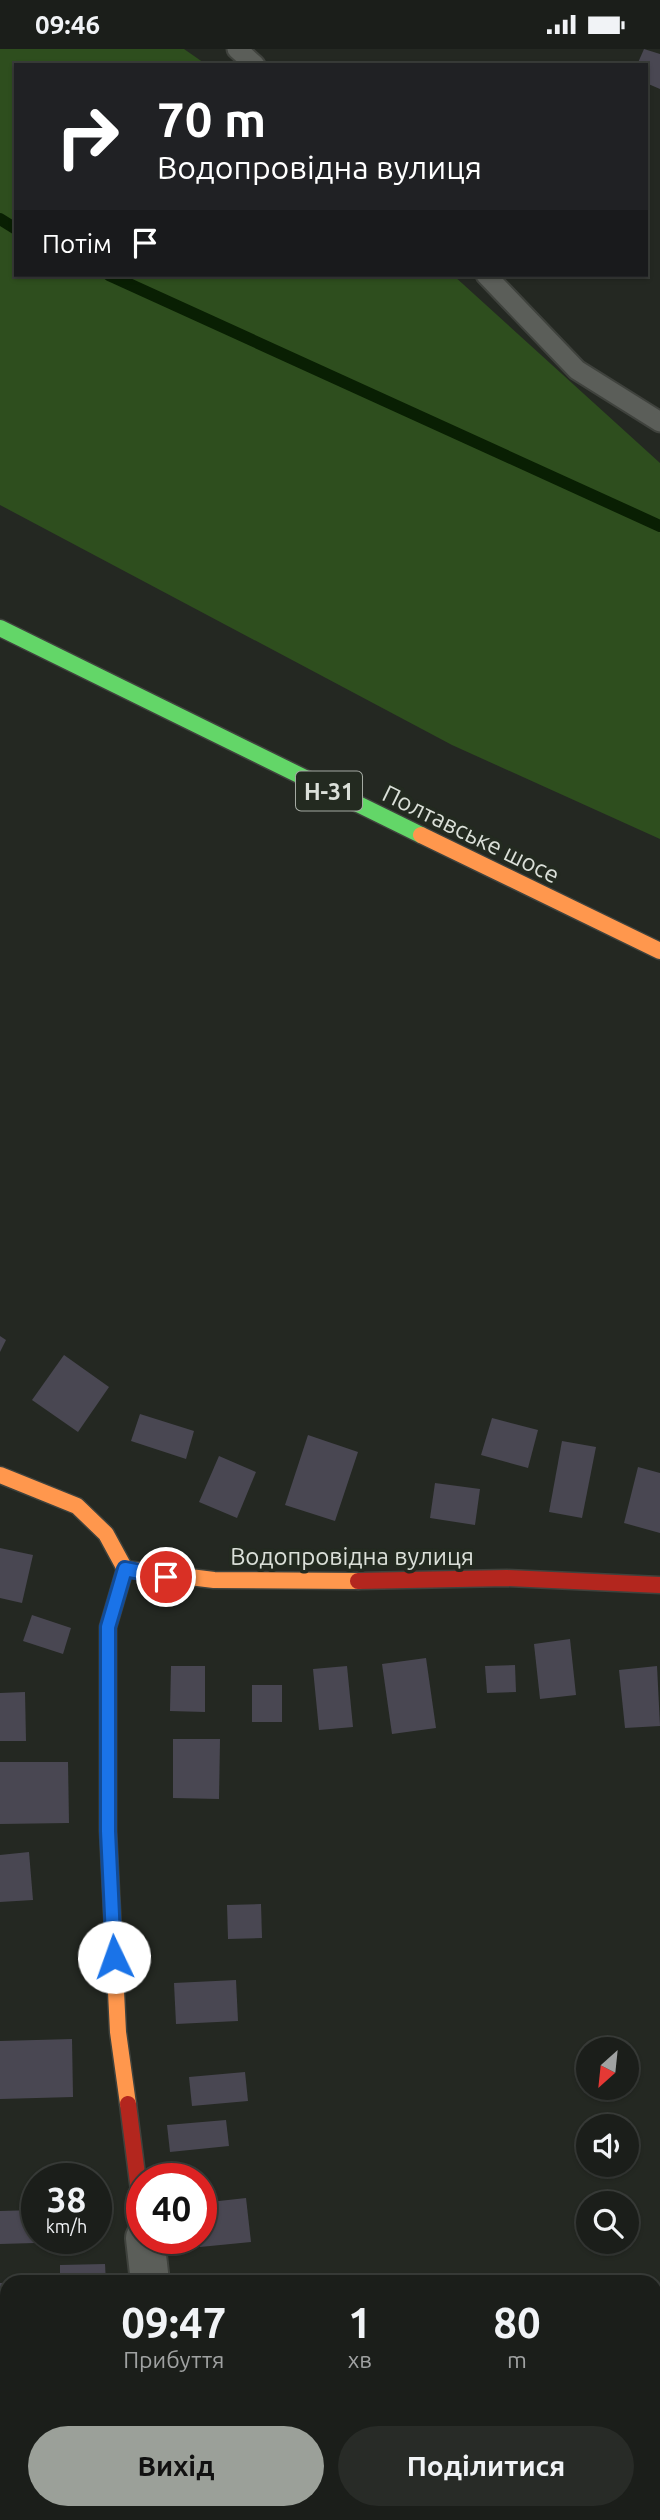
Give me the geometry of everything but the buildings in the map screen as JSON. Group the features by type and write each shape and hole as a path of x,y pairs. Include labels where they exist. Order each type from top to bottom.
{"street":[{"name":"Полтавське шосе","path":"0,628 660,951"},
{"path":"0,1475 78,1506 106,1534 125,1569 108,1627 108,1831 118,2032 135,2163"},
{"name":"Водопровідна вулиця","path":"125,1569 166,1577 207,1580 328,1582 486,1578 660,1585"},
{"path":"147,2254 149,2275"}],"lane":[{"path":"237,49 253,63"},
{"path":"488,277 578,370 660,422"}],"green space":[{"path":"0,49 184,49 204,63 14,63 14,277 455,277 660,463 660,839 452,745 0,505"}],"waterway":[{"path":"0,219 14,228"},
{"path":"113,277 660,526"}],"traffic: fast":[{"path":"0,628 421,835"}],"traffic: slow":[{"path":"421,835 660,951"},
{"path":"0,1475 77,1506 106,1534 125,1569 214,1580 358,1581"},
{"path":"125,1569 108,1627 108,1831 118,2032 128,2104"}],"traffic: jam":[{"path":"358,1581 507,1578 660,1585"},
{"path":"128,2104 136,2163"}],"route":[{"path":"114,1957 108,1831 108,1627 125,1569 166,1577"}]}
